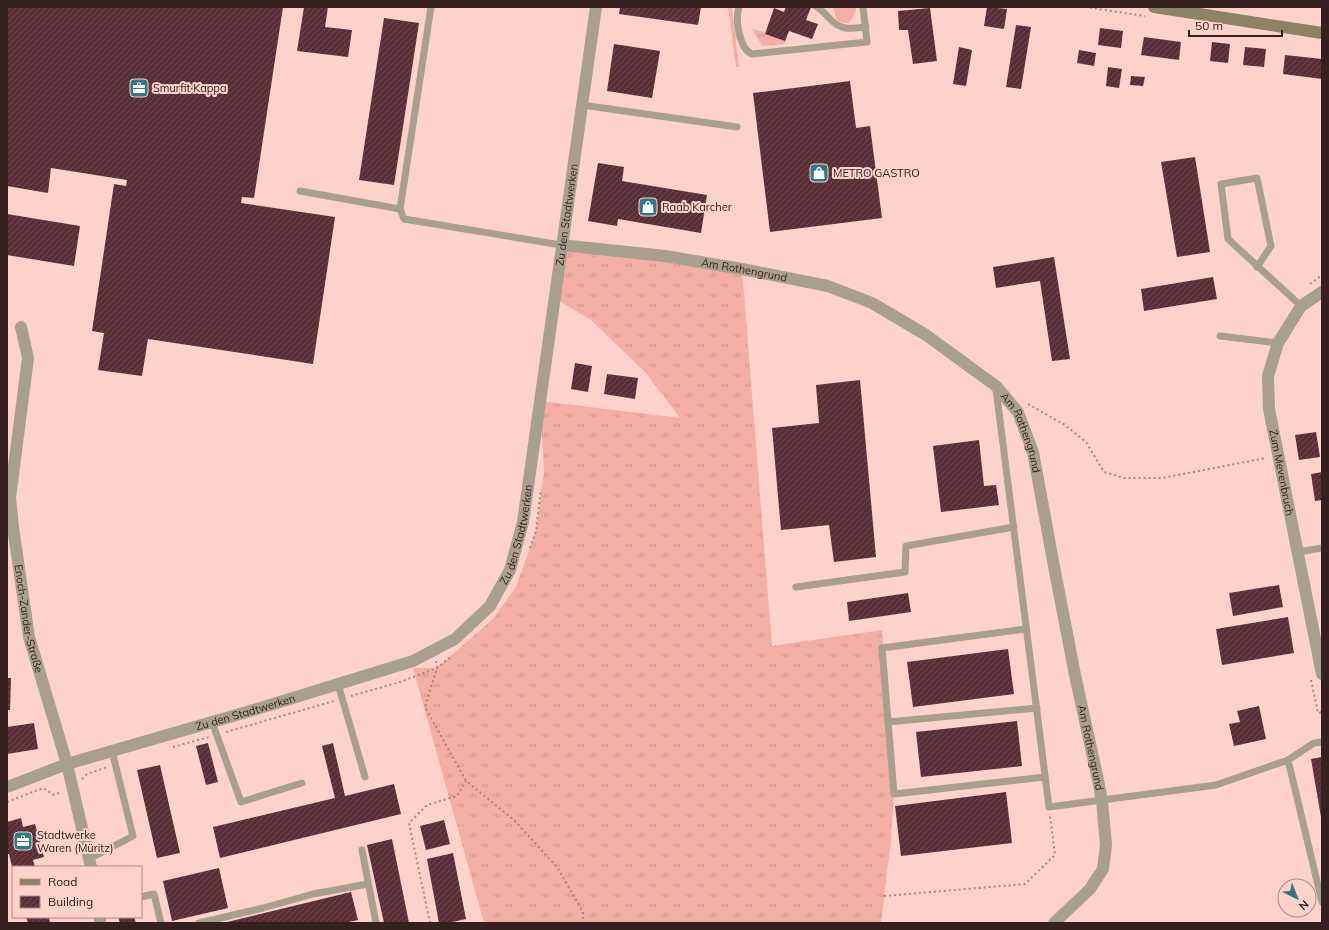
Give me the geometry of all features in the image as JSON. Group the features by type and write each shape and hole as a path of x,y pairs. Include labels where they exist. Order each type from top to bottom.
{"main road":[{"path":"1154,7 1322,33"}],"street":[{"name":"Zu den Stadtwerken","path":"7,787 67,764 413,661 455,639 490,606 510,570 523,522 596,7"},
{"name":"Am Rothengrund","path":"562,245 665,256 828,286 872,303 926,335 996,386 1018,412 1033,452 1052,561 1102,801 1106,845 1103,869 1090,888 1054,923"},
{"name":"Zum Mevenbruch","path":"1322,292 1301,306 1278,343 1268,376 1269,409 1322,671"},
{"name":"Enoch-Zander-Straße","path":"21,327 28,358 10,498 13,527 29,637 67,764 90,863"}],"lane":[{"path":"431,7 400,209 404,219 562,245"},
{"path":"739,7 737,18 744,49 752,54 867,42 863,7"},
{"path":"817,7 832,22 842,28 866,27"},
{"path":"582,105 738,127"},
{"path":"1257,267 1271,246 1257,178 1221,184 1228,239 1257,267 1301,306"},
{"path":"300,191 400,209"},
{"path":"1220,336 1278,343"},
{"path":"996,386 1049,808 1216,785 1288,760 1314,743 1322,742"},
{"path":"796,587 905,572 906,546 1014,527"},
{"path":"1298,552 1322,548"},
{"path":"1026,629 882,648 894,794 1045,777"},
{"path":"338,684 365,777"},
{"path":"888,722 1037,708"},
{"path":"212,722 241,802 302,783"},
{"path":"90,863 133,836 112,751"},
{"path":"1288,760 1322,902"},
{"path":"362,850 376,923"},
{"path":"199,923 263,908 313,894 368,884"},
{"path":"142,897 154,894 161,923"}],"path":[{"path":"1023,402 1065,425 1086,442 1104,472 1124,478 1162,478 1278,456"},
{"path":"436,671 425,707 466,781 514,820 557,867 583,912 583,923"},
{"path":"430,923 409,823 427,805 457,796 466,781"},
{"path":"884,896 1025,884 1056,855 1049,808"}],"green space":[{"path":"728,7 732,7 739,67 736,67"},
{"path":"833,7 856,7 856,9 852,19 845,23 837,20"},
{"path":"752,29 765,32 765,34 785,41 787,40 785,44 762,46"},
{"path":"561,245 742,269 772,646 882,630 894,794 891,839 881,923 484,923 413,668 437,668 493,619 516,587 536,531 544,472 540,401 680,418 646,373 591,320 554,298"}],"building":[{"path":"7,7 283,7 254,198 242,197 241,203 335,217 313,364 148,339 142,376 98,370 104,333 92,331 114,184 126,186 127,180 51,168 48,193 7,186"},
{"path":"304,7 328,7 325,27 352,30 348,57 297,51"},
{"path":"620,7 701,7 698,25 619,14"},
{"path":"786,7 811,7 806,20 818,24 812,39 789,31 785,41 765,34 774,8 784,12"},
{"path":"987,7 1007,9 1004,29 984,26"},
{"path":"930,8 937,61 913,64 908,30 899,30 898,11"},
{"path":"384,18 419,23 394,185 359,180"},
{"path":"1016,25 1031,27 1021,89 1006,87"},
{"path":"1100,28 1123,31 1121,48 1098,45"},
{"path":"1144,37 1181,42 1179,60 1141,55"},
{"path":"1212,42 1230,44 1228,63 1210,61"},
{"path":"614,44 660,51 652,98 607,91"},
{"path":"959,47 972,50 966,86 953,84"},
{"path":"1245,47 1266,49 1264,67 1243,65"},
{"path":"1079,50 1096,53 1094,66 1077,63"},
{"path":"1285,55 1322,59 1322,79 1283,74"},
{"path":"1108,67 1122,69 1119,88 1106,86"},
{"path":"1131,76 1145,77 1143,86 1130,85"},
{"name":"METRO GASTRO","path":"850,81 856,128 870,126 882,218 770,232 753,93"},
{"path":"1195,157 1210,252 1177,257 1161,162"},
{"name":"Raab Karcher","path":"598,163 624,167 622,181 707,195 701,233 618,219 617,226 588,221"},
{"path":"7,214 80,226 74,266 7,255"},
{"path":"1054,257 1070,359 1052,361 1040,281 996,288 993,267"},
{"path":"1213,277 1217,299 1144,311 1141,289"},
{"path":"575,363 592,366 588,392 571,389"},
{"path":"607,374 638,378 635,399 604,394"},
{"path":"860,380 876,557 834,562 829,525 781,530 772,428 819,423 816,385"},
{"path":"1316,432 1320,457 1299,460 1295,435"},
{"path":"979,440 984,486 996,485 999,505 941,512 933,446"},
{"path":"1322,472 1322,500 1315,501 1311,474"},
{"path":"1279,585 1283,607 1233,616 1229,593"},
{"path":"908,593 911,612 849,621 847,602"},
{"path":"1288,617 1294,653 1222,665 1216,629"},
{"path":"1008,649 1014,694 913,707 907,662"},
{"path":"7,678 11,678 10,710 7,710"},
{"path":"1259,706 1266,739 1234,746 1229,724 1240,722 1237,711"},
{"path":"1017,721 1022,766 921,777 916,732"},
{"path":"34,723 38,749 7,754 7,727"},
{"path":"208,743 218,782 206,785 196,746"},
{"path":"333,743 345,796 394,784 401,814 220,858 213,827 335,798 322,746"},
{"path":"1322,757 1322,817 1321,817 1311,759"},
{"path":"160,765 180,853 157,858 137,770"},
{"path":"1006,792 1012,843 901,856 895,806"},
{"name":"Stadtwerke Waren (Müritz)","path":"21,818 23,827 35,824 44,857 33,860 35,866 12,867 9,854 7,854 7,822"},
{"path":"444,820 450,844 426,850 420,826"},
{"path":"392,839 409,923 384,923 367,845"},
{"path":"453,853 466,919 448,923 439,923 427,859"},
{"path":"219,868 228,908 172,921 163,881"},
{"path":"351,892 358,920 344,923 223,923"},
{"path":"26,918 49,918 50,923 28,923"},
{"path":"118,918 134,918 136,923 120,923"}],"place":[{"name":"Smurfit Kappa","path":"139,88"},
{"name":"METRO GASTRO","path":"819,173"},
{"name":"Raab Karcher","path":"648,207"},
{"name":"Stadtwerke Waren (Müritz)","path":"23,841"}]}
